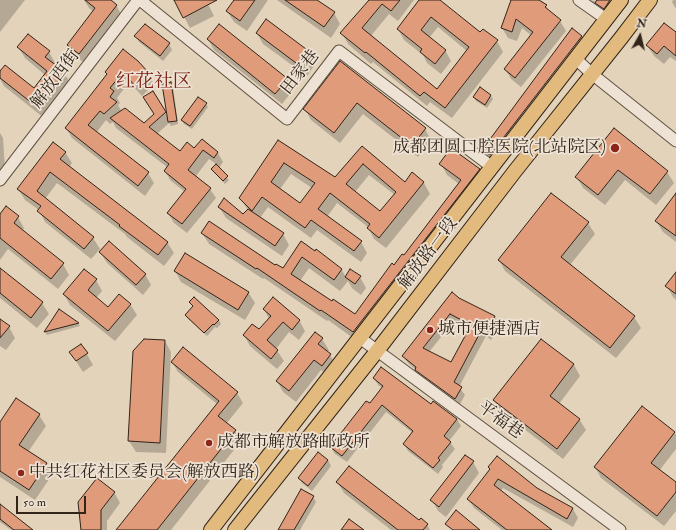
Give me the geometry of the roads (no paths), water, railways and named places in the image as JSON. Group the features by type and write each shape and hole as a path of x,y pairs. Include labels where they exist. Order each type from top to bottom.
{"main road":[{"name":"解放路一段","path":"211,530 621,0"},
{"name":"解放路一段","path":"235,530 377,351 515,171 622,38 650,0"}],"street":[{"name":"田家巷","path":"139,0 287,119 339,51 492,168"},
{"name":"解放西街","path":"0,180 139,0"},
{"path":"579,0 606,20"},
{"path":"576,59 592,74 676,141"},
{"name":"平福巷","path":"360,338 620,530"}],"place":[{"name":"成都团圆口腔医院(北站院区)","path":"615,148"},
{"name":"城市便捷酒店","path":"430,330"},
{"name":"成都市解放路邮政所","path":"209,443"},
{"name":"中共红花社区委员会(解放西路)","path":"21,473"}],"district":[{"name":"红花社区","path":"154,83"}]}
